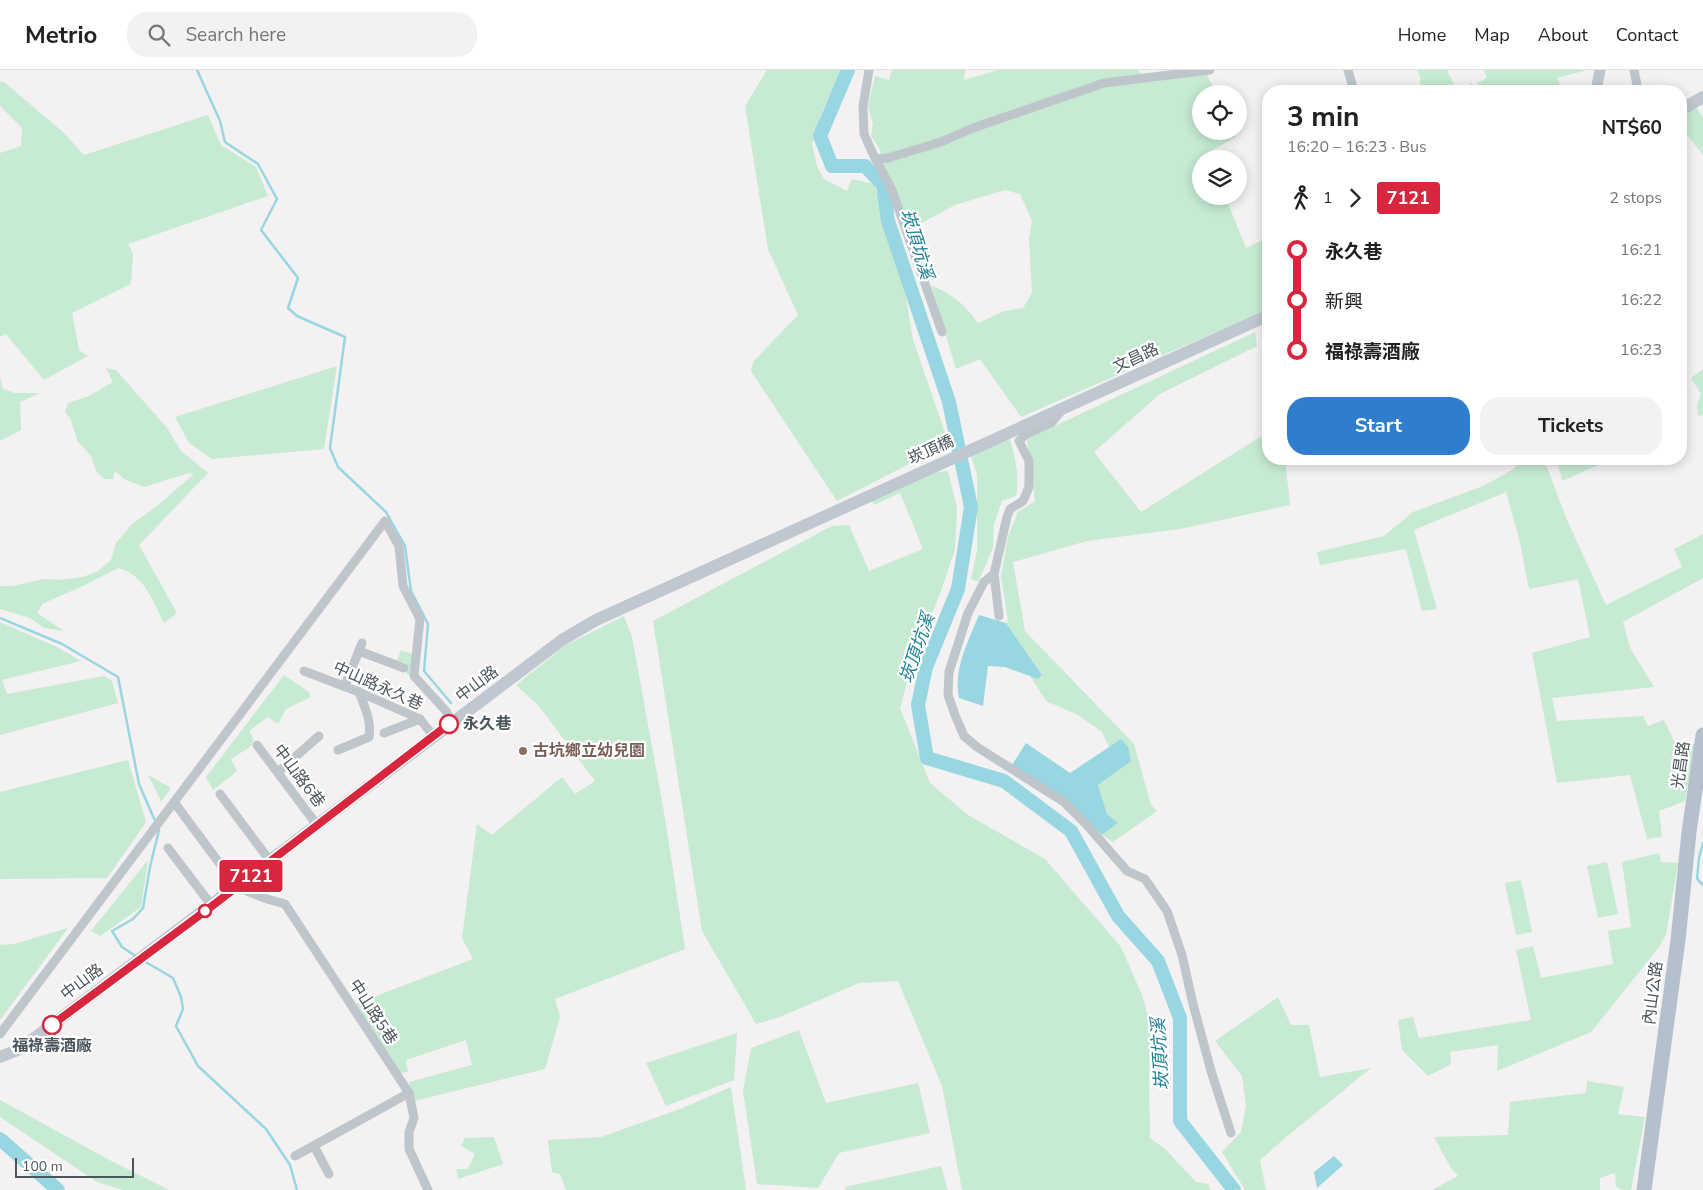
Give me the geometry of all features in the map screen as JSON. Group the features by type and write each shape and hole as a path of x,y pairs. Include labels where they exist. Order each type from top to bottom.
{"main road":[{"path":"1687,106 1703,97"},
{"name":"文昌路","path":"1016,431 1262,318"},
{"name":"崁頂橋","path":"859,500 1016,431"},
{"name":"中山路","path":"0,1057 20,1049 212,906 316,825 562,640 596,620 859,500"},
{"name":"光昌路","path":"1694,800 1703,735"},
{"name":"內山公路","path":"1644,1190 1678,940 1694,800"}],"street":[{"path":"869,70 863,106 864,134 892,190 942,332"},
{"path":"875,159 888,158 941,142 974,128 1104,83 1210,70"},
{"path":"1348,70 1352,85"},
{"path":"1597,85 1600,70"},
{"path":"1634,70 1637,85"},
{"path":"999,616 994,574 1007,517 1010,509 1023,501 1029,488 1029,461 1019,441 1051,423 1062,409"},
{"path":"0,1034 385,522 399,546 403,586 420,619 414,676 446,710 452,722"},
{"path":"994,574 984,582 968,613 949,672 948,695 955,715 964,736 977,747 1064,802 1128,870 1145,879 1167,911 1182,955 1209,1063 1231,1133"},
{"path":"345,686 361,647 404,668"},
{"name":"中山路永久巷","path":"304,670 420,719 434,737"},
{"path":"338,750 369,737 370,730 367,713 359,692"},
{"path":"384,733 420,719"},
{"path":"278,772 319,736"},
{"name":"中山路6巷","path":"257,746 316,825"},
{"path":"220,794 270,861"},
{"path":"174,802 237,887"},
{"path":"168,848 212,906"},
{"name":"中山路5巷","path":"237,887 286,904 409,1093 414,1118 409,1132 409,1149 428,1190"},
{"path":"295,1156 409,1093"},
{"path":"314,1146 329,1174"}],"green space":[{"path":"767,70 841,70 821,114 812,144 817,166 824,179 847,191 852,179 874,184 901,268 913,340 950,447 929,455 922,445 913,452 915,461 837,501 751,371 753,362 798,315 768,249 745,106"},
{"path":"892,70 965,70 964,80 998,70 1138,70 1149,82 1207,74 1212,85 1192,85 1192,140 1231,140 1213,150 1192,150 1192,205 1229,205 1246,248 1262,240 1262,312 1021,417 980,359 956,369 931,285 958,300 978,323 1004,311 1023,308 1032,293 1029,239 1032,221 1020,194 1005,190 955,205 910,229 886,171 879,148 871,136 873,124 868,106 875,76 889,80"},
{"path":"1417,70 1447,70 1454,85 1421,85 1419,81 1421,79"},
{"path":"1486,70 1587,70 1557,78 1560,85 1477,85 1477,83 1487,78 1484,71"},
{"path":"0,82 4,82 63,132 84,155 208,115 221,145 256,167 268,196 128,244 133,253 131,284 72,313 79,350 88,356 44,380 6,334 0,337 0,153 21,146 22,128 0,106"},
{"path":"1695,106 1703,117 1703,155 1687,135 1687,112"},
{"path":"1255,332 1257,346 1160,394 1094,452 1141,512 1262,437 1262,465 1286,465 1290,505 1180,529 1087,541 1013,562 1025,631 1134,744 1151,805 1157,811 1113,842 1102,835 1118,823 1107,814 1098,785 1120,769 1121,739 1109,747 1102,732 1078,715 1046,701 1030,676 1038,679 1042,675 1006,623 1008,620 1001,577 1008,536 1018,512 1035,501 1027,439"},
{"path":"337,366 324,449 212,459 189,443 175,417"},
{"path":"106,368 116,370 167,428 181,451 208,473 139,545 177,613 164,623 141,582 127,571 118,568 42,604 37,613 64,631 44,628 30,618 0,609 0,586 13,586 43,579 59,580 83,577 98,571 111,560 116,543 132,524 157,506 194,474 189,473 144,487 124,479 115,471 113,479 104,479 97,472 91,456 78,442 70,418 65,412 68,403 89,396 113,382"},
{"path":"1703,369 1703,415 1698,416 1697,405 1701,394 1691,378"},
{"path":"0,378 3,389 15,393 40,393 20,402 21,430 0,441"},
{"path":"1009,436 1016,466 1016,496 1002,501 994,524 993,548 978,582 971,579 977,551 977,475 971,456"},
{"path":"1517,465 1545,465 1547,467 1567,520 1606,605 1682,567 1674,549 1703,534 1703,578 1623,622 1630,648 1654,687 1552,698 1557,721 1643,716 1648,726 1664,720 1676,745 1695,744 1685,801 1659,811 1662,837 1647,839 1630,775 1557,783 1532,653 1590,637 1578,579 1530,589 1520,542 1506,492 1414,530 1437,609 1422,611 1406,549 1320,565 1317,552 1384,536 1413,512 1483,486 1514,469"},
{"path":"1558,465 1598,465 1562,481"},
{"path":"948,471 957,508 955,549 940,594 915,653 900,708 930,783 968,815 1045,859 1121,947 1142,995 1151,1026 1149,1078 1150,1138 1165,1149 1196,1182 1208,1184 1211,1190 962,1190 942,1086 898,981 859,983 780,1017 756,1024 702,931 653,621 832,526 849,525 869,571 923,549 900,493 874,505 870,499 928,473"},
{"path":"624,616 632,637 665,818 685,949 555,999 560,1017 545,1069 414,1101 409,1082 472,1065 466,1040 406,1060 408,1072 400,1073 355,1004 473,959 462,938 477,824 492,835 562,777 575,794 595,781 539,706 516,685 566,645"},
{"path":"0,622 57,647 81,661 2,680 7,694 104,676 112,681 118,703 0,735"},
{"path":"401,650 413,654 412,676 406,674 406,663 397,661"},
{"path":"284,675 309,692 311,697 286,709 278,724 268,717 249,731 254,739 250,747 231,759 237,771 213,790 206,777"},
{"path":"128,760 146,822 107,878 0,879 0,792"},
{"path":"148,775 171,788 161,802 161,801"},
{"path":"1659,853 1661,862 1678,863 1666,935 1659,947 1591,1032 1497,1071 1498,1045 1450,1052 1451,1064 1428,1076 1402,1050 1398,1020 1413,1017 1419,1038 1531,1020 1516,950 1533,946 1541,978 1613,964 1608,931 1631,927 1622,862"},
{"path":"148,860 141,907 100,936 91,931"},
{"path":"1607,862 1618,914 1598,918 1587,866"},
{"path":"1521,880 1532,932 1516,935 1505,883"},
{"path":"68,928 0,1020 0,945 14,944"},
{"path":"1278,997 1291,1025 1309,1025 1320,1077 1371,1068 1260,1160 1266,1190 1245,1190 1222,1152 1241,1132 1246,1105 1242,1076 1215,1041"},
{"path":"799,1030 826,1103 918,1083 930,1133 839,1153 818,1188 757,1184 743,1091 751,1048"},
{"path":"737,1033 734,1080 666,1106 646,1063"},
{"path":"1587,1081 1624,1087 1618,1114 1645,1117 1631,1190 1623,1190 1616,1187 1615,1173 1600,1178 1600,1190 1432,1190 1458,1176 1451,1168 1434,1137 1508,1135 1510,1102 1586,1093"},
{"path":"731,1087 746,1190 566,1190 560,1174 552,1172 548,1140 601,1137 680,1109"},
{"path":"0,1100 113,1162 169,1190 123,1190 97,1182 0,1117"},
{"path":"494,1137 503,1164 458,1179 456,1169 468,1169 475,1154 461,1146 465,1138"},
{"path":"941,1166 948,1190 846,1190 845,1187"}],"water":[{"path":"979,615 1006,623 1042,675 1038,679 1005,667 988,666 983,706 959,698 958,687 960,666 966,645"},
{"path":"1121,739 1128,747 1131,761 1098,785 1107,814 1118,823 1102,835 1075,808 1012,765 1026,743 1070,773"},
{"path":"1334,1156 1343,1165 1317,1188 1314,1172"}],"waterway":[{"path":"197,70 220,121 225,142 258,164 277,199 261,230 298,278 288,308 297,316 345,337 330,448 338,467 386,512 405,546 411,591 428,624 424,671 451,703"},
{"name":"崁頂坑溪","path":"848,70 820,136 832,166 865,166 883,185 888,221 949,402 971,507 958,589 926,667 918,705 927,758 1004,781 1071,831 1118,916 1158,961 1180,1018 1180,1121 1234,1190"},
{"path":"0,618 62,644 118,677 139,784 156,823"},
{"path":"137,957 122,947 112,931 133,919 143,908 158,828"},
{"path":"1703,843 1697,879 1703,885"},
{"path":"144,961 173,978 181,997 183,1009 176,1026 198,1066 266,1129 290,1165 297,1190"},
{"path":"0,1139 58,1190"}],"bus line":[{"name":"7121","path":"52,1025 212,906 449,724"}],"place":[{"name":"永久巷","path":"449,724"},
{"name":"古坑鄉立幼兒園","path":"523,751"},
{"name":"福祿壽酒廠","path":"52,1025"}]}
